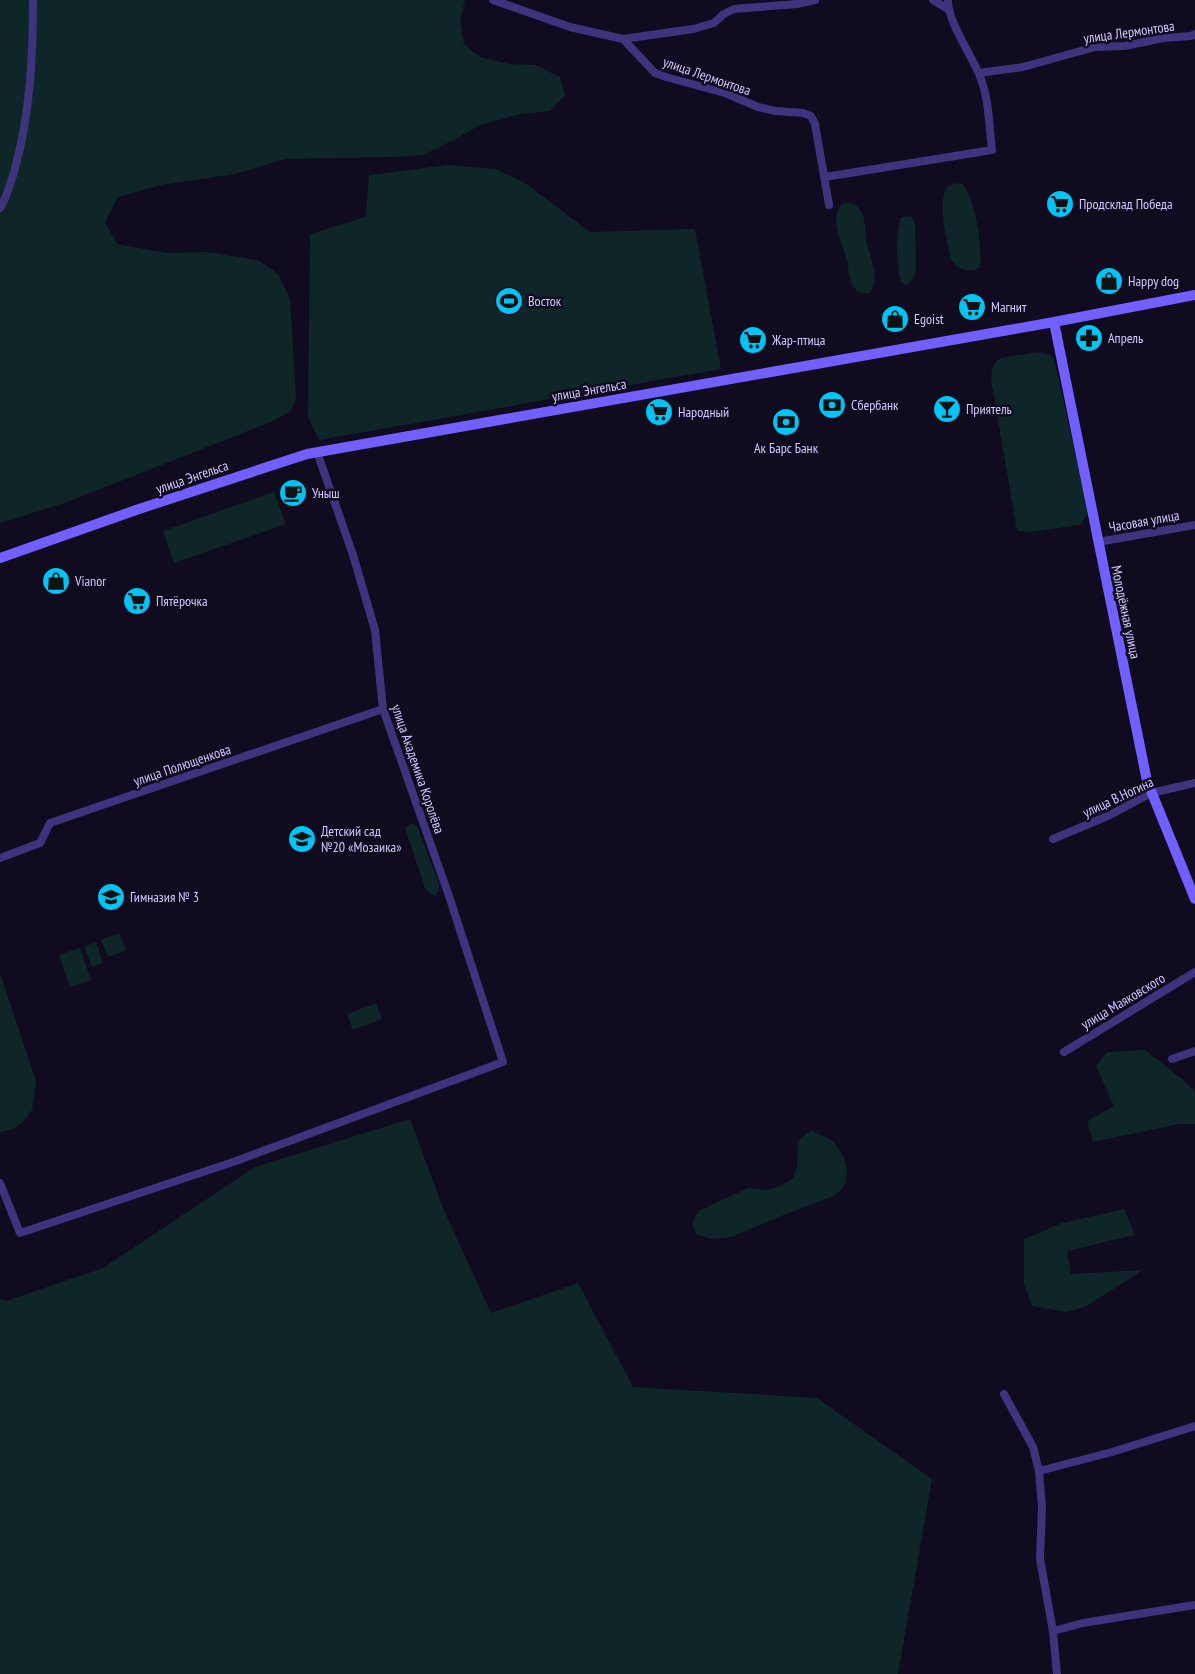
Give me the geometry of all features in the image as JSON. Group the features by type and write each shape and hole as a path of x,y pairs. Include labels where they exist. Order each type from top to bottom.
{"main road":[{"name":"улица Энгельса","path":"0,558 267,466 317,452 1054,322 1195,295"},
{"name":"Молодёжная улица","path":"1054,322 1147,781 1195,899"}],"street":[{"path":"0,208 9,188 17,162 27,113 33,35 33,0"},
{"path":"493,0 570,27 623,39 693,29 714,23 724,14 734,9 797,4 815,0"},
{"path":"933,0 948,9"},
{"path":"825,177 992,150 985,92 948,9 948,0"},
{"name":"улица Лермонтова","path":"978,73 1023,68 1095,47 1125,46 1195,34"},
{"name":"улица Лермонтова","path":"623,39 655,73 725,93 758,107 775,111 803,113 811,116 815,124 829,205"},
{"name":"улица Академика Королёва","path":"0,1183 20,1233 236,1161 503,1062 449,896 383,709 375,630 353,555 317,452"},
{"name":"Часовая улица","path":"1098,542 1195,525"},
{"name":"улица Полющенкова","path":"0,858 40,843 50,823 383,709"},
{"name":"улица В.Ногина","path":"1053,840 1110,815 1151,793 1195,783"},
{"name":"улица Маяковского","path":"1064,1052 1195,972"},
{"path":"1172,1060 1195,1052"},
{"path":"1004,1394 1033,1447 1039,1471 1042,1508 1040,1559 1053,1631 1057,1674"},
{"path":"1039,1471 1112,1452 1195,1426"},
{"path":"1053,1631 1083,1623 1195,1605"}],"green space":[{"path":"0,0 465,0 460,21 464,44 480,57 509,64 535,65 560,77 565,95 550,111 520,114 480,125 423,155 285,159 235,174 161,185 118,197 105,222 117,244 166,253 206,252 258,260 278,274 290,299 296,398 291,411 273,421 65,503 0,523"},
{"name":"Восток","path":"448,165 495,169 525,183 590,232 695,229 721,369 319,440 308,417 310,234 366,217 369,175"},
{"path":"956,183 963,184 968,192 975,213 980,247 980,267 972,270 964,270 951,260 945,233 943,200 949,186"},
{"path":"842,204 856,205 862,213 864,221 874,273 873,287 870,293 858,292 851,283 847,260 836,224 836,217"},
{"path":"912,217 915,224 916,267 913,278 907,285 901,282 897,250 901,218"},
{"path":"1038,352 1050,355 1054,359 1088,509 1087,515 1080,525 1029,532 1017,531 991,376 994,364 1001,358"},
{"path":"274,492 286,524 174,563 163,531"},
{"path":"411,823 417,826 439,883 439,890 435,896 425,888 407,834 406,827"},
{"path":"119,933 126,950 108,957 101,940"},
{"path":"96,942 103,963 92,967 84,947"},
{"path":"80,948 91,980 70,987 59,955"},
{"path":"0,973 36,1081 32,1110 24,1121 13,1129 0,1132"},
{"path":"376,1003 382,1019 353,1030 347,1014"},
{"path":"1145,1050 1195,1092 1195,1124 1179,1124 1093,1142 1087,1121 1114,1106 1096,1066 1107,1052"},
{"path":"410,1119 443,1208 491,1313 578,1283 633,1387 817,1398 932,1479 898,1674 0,1674 0,1299 6,1301 103,1268 255,1167"},
{"path":"813,1131 835,1143 844,1158 847,1171 846,1182 843,1188 834,1196 732,1237 711,1239 696,1234 692,1223 698,1211 748,1188 769,1190 793,1178 797,1167 798,1142 807,1133"},
{"path":"1124,1209 1135,1235 1067,1251 1071,1274 1143,1270 1085,1307 1067,1312 1032,1306 1024,1284 1024,1239 1062,1223"}],"place":[{"name":"Продсклад Победа","path":"1060,204"},
{"name":"Happy dog","path":"1109,281"},
{"name":"Восток","path":"509,301"},
{"name":"Магнит","path":"972,307"},
{"name":"Egoist","path":"895,319"},
{"name":"Апрель","path":"1089,338"},
{"name":"Жар-птица","path":"753,340"},
{"name":"Сбербанк","path":"832,405"},
{"name":"Приятель","path":"947,409"},
{"name":"Народный","path":"659,412"},
{"name":"Ак Барс Банк","path":"786,422"},
{"name":"Уныш","path":"293,493"},
{"name":"Vianor","path":"56,581"},
{"name":"Пятёрочка","path":"137,601"},
{"name":"Детский сад №20 «Мозаика»","path":"302,839"},
{"name":"Гимназия № 3","path":"111,897"}]}
